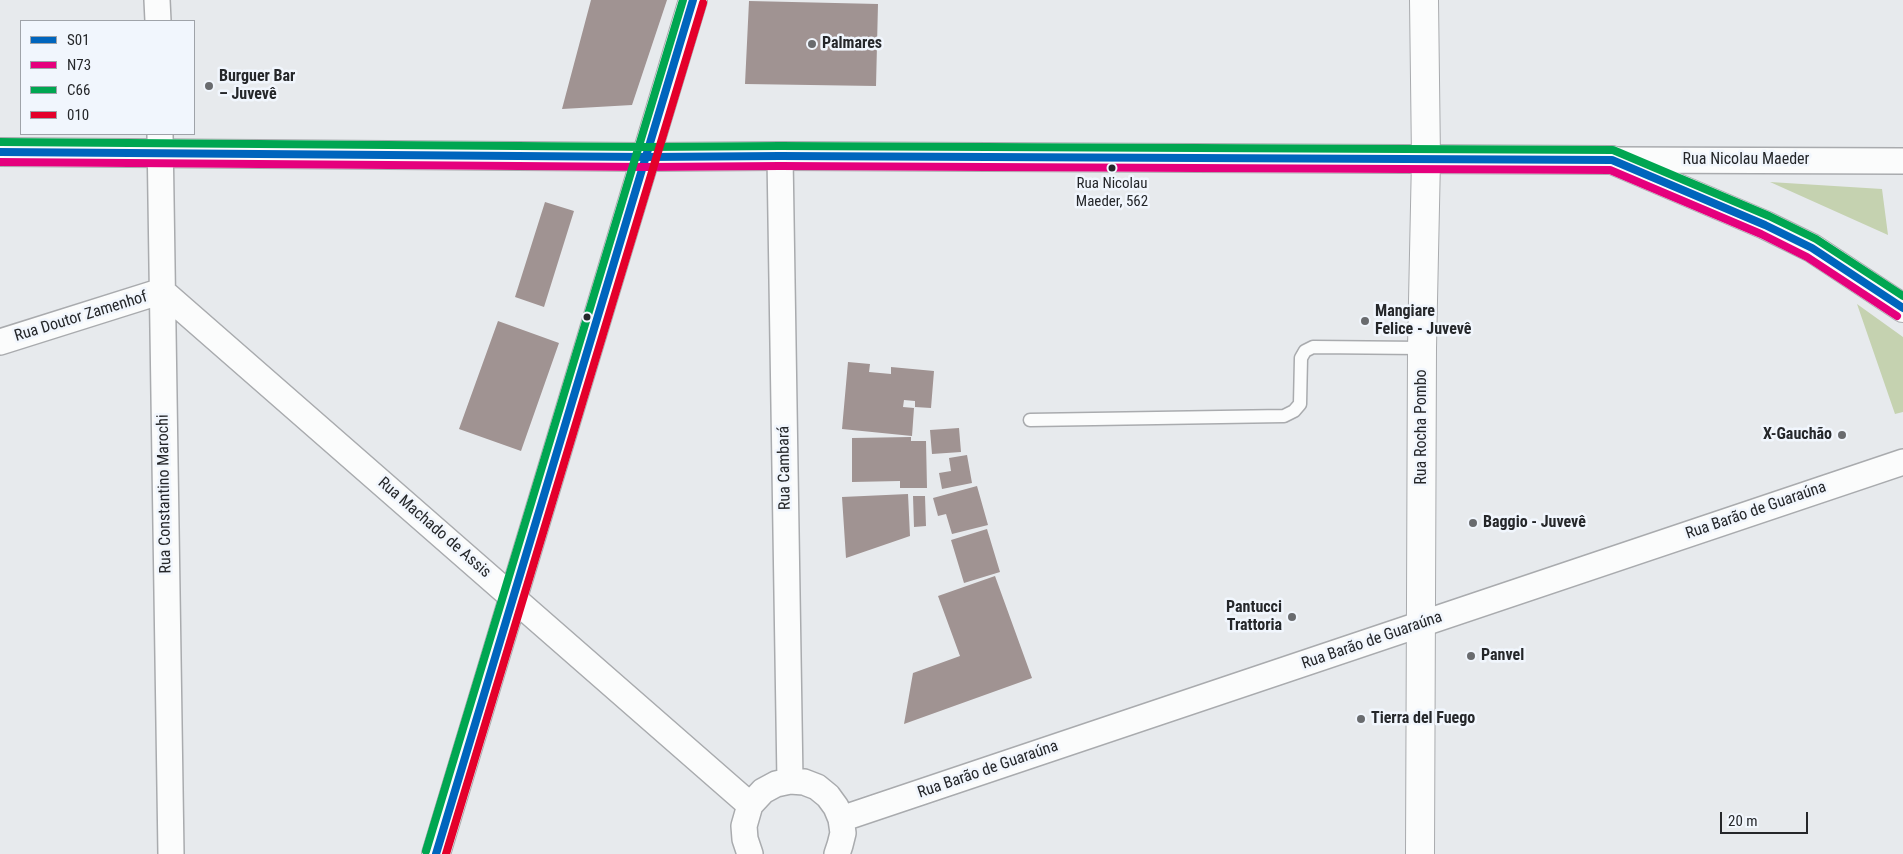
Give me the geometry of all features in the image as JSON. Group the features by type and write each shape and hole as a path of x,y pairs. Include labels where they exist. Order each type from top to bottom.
{"main road":[{"path":"436,854 693,0"},
{"name":"Rua Rocha Pombo","path":"1420,854 1422,348 1426,158 1424,0"},
{"name":"Rua Nicolau Maeder","path":"0,152 160,143 647,156 1612,160"},
{"path":"1612,160 1765,225 1812,248 1903,308"}],"street":[{"path":"158,0 158,20"},
{"name":"Rua Constantino Marochi","path":"160,143 170,854"},
{"name":"Rua Cambará","path":"780,156 790,781"},
{"name":"Rua Nicolau Maeder","path":"1612,160 1903,161"},
{"name":"Rua Doutor Zamenhof","path":"0,342 162,292"},
{"name":"Rua Machado de Assis","path":"162,292 750,805"},
{"name":"Rua Barão de Guaraúna","path":"841,819 1903,462"},
{"path":"746,853 744,826 750,805 763,791 776,784 790,781 804,782 817,787 828,796 836,807 841,819 842,833 840,846 836,854"}],"lane":[{"path":"1030,420 1284,416 1294,412 1300,404 1301,358 1304,351 1313,347 1422,348"}],"green space":[{"path":"1770,182 1882,189 1888,235"},
{"path":"1857,304 1903,337 1903,412 1895,414"}],"building":[{"path":"591,0 667,0 632,105 562,109"},
{"name":"Palmares","path":"749,1 878,4 876,86 745,84"},
{"path":"545,202 574,211 544,307 515,297"},
{"path":"498,321 559,343 521,451 459,429"},
{"path":"848,362 870,364 869,372 891,374 891,367 934,371 931,408 915,407 915,401 904,400 903,407 914,408 912,436 842,429"},
{"path":"959,428 961,452 932,454 930,430"},
{"path":"911,437 911,441 926,441 927,488 900,488 900,481 852,482 852,438"},
{"path":"967,455 972,483 942,489 939,473 951,471 949,458"},
{"path":"977,486 988,525 952,534 946,514 938,516 933,498"},
{"path":"908,494 910,536 846,558 842,497"},
{"path":"913,496 925,496 926,526 914,527"},
{"path":"987,529 1000,572 964,583 951,540"},
{"path":"995,576 1032,678 904,724 913,673 960,656 938,596"}],"transit line":[{"name":"C66","path":"426,851 683,0"},
{"name":"S01","path":"436,854 693,0"},
{"name":"010","path":"446,854 703,3"},
{"name":"C66","path":"0,142 647,147 1613,150 1769,216 1816,239 1903,296"},
{"name":"S01","path":"0,152 647,157 1612,160 1765,225 1812,248 1903,308"},
{"name":"N73","path":"0,162 647,167 1610,170 1761,234 1807,257 1897,316"}],"place":[{"name":"Palmares","path":"812,44"},
{"name":"Burguer Bar – Juvevê","path":"209,86"},
{"name":"Rua Nicolau Maeder, 562","path":"1112,168"},
{"name":"Mangiare Felice - Juvevê","path":"1365,321"},
{"name":"X-Gauchão","path":"1842,435"},
{"name":"Baggio - Juvevê","path":"1473,523"},
{"name":"Pantucci Trattoria","path":"1292,617"},
{"name":"Panvel","path":"1471,656"},
{"name":"Tierra del Fuego","path":"1361,719"}]}
